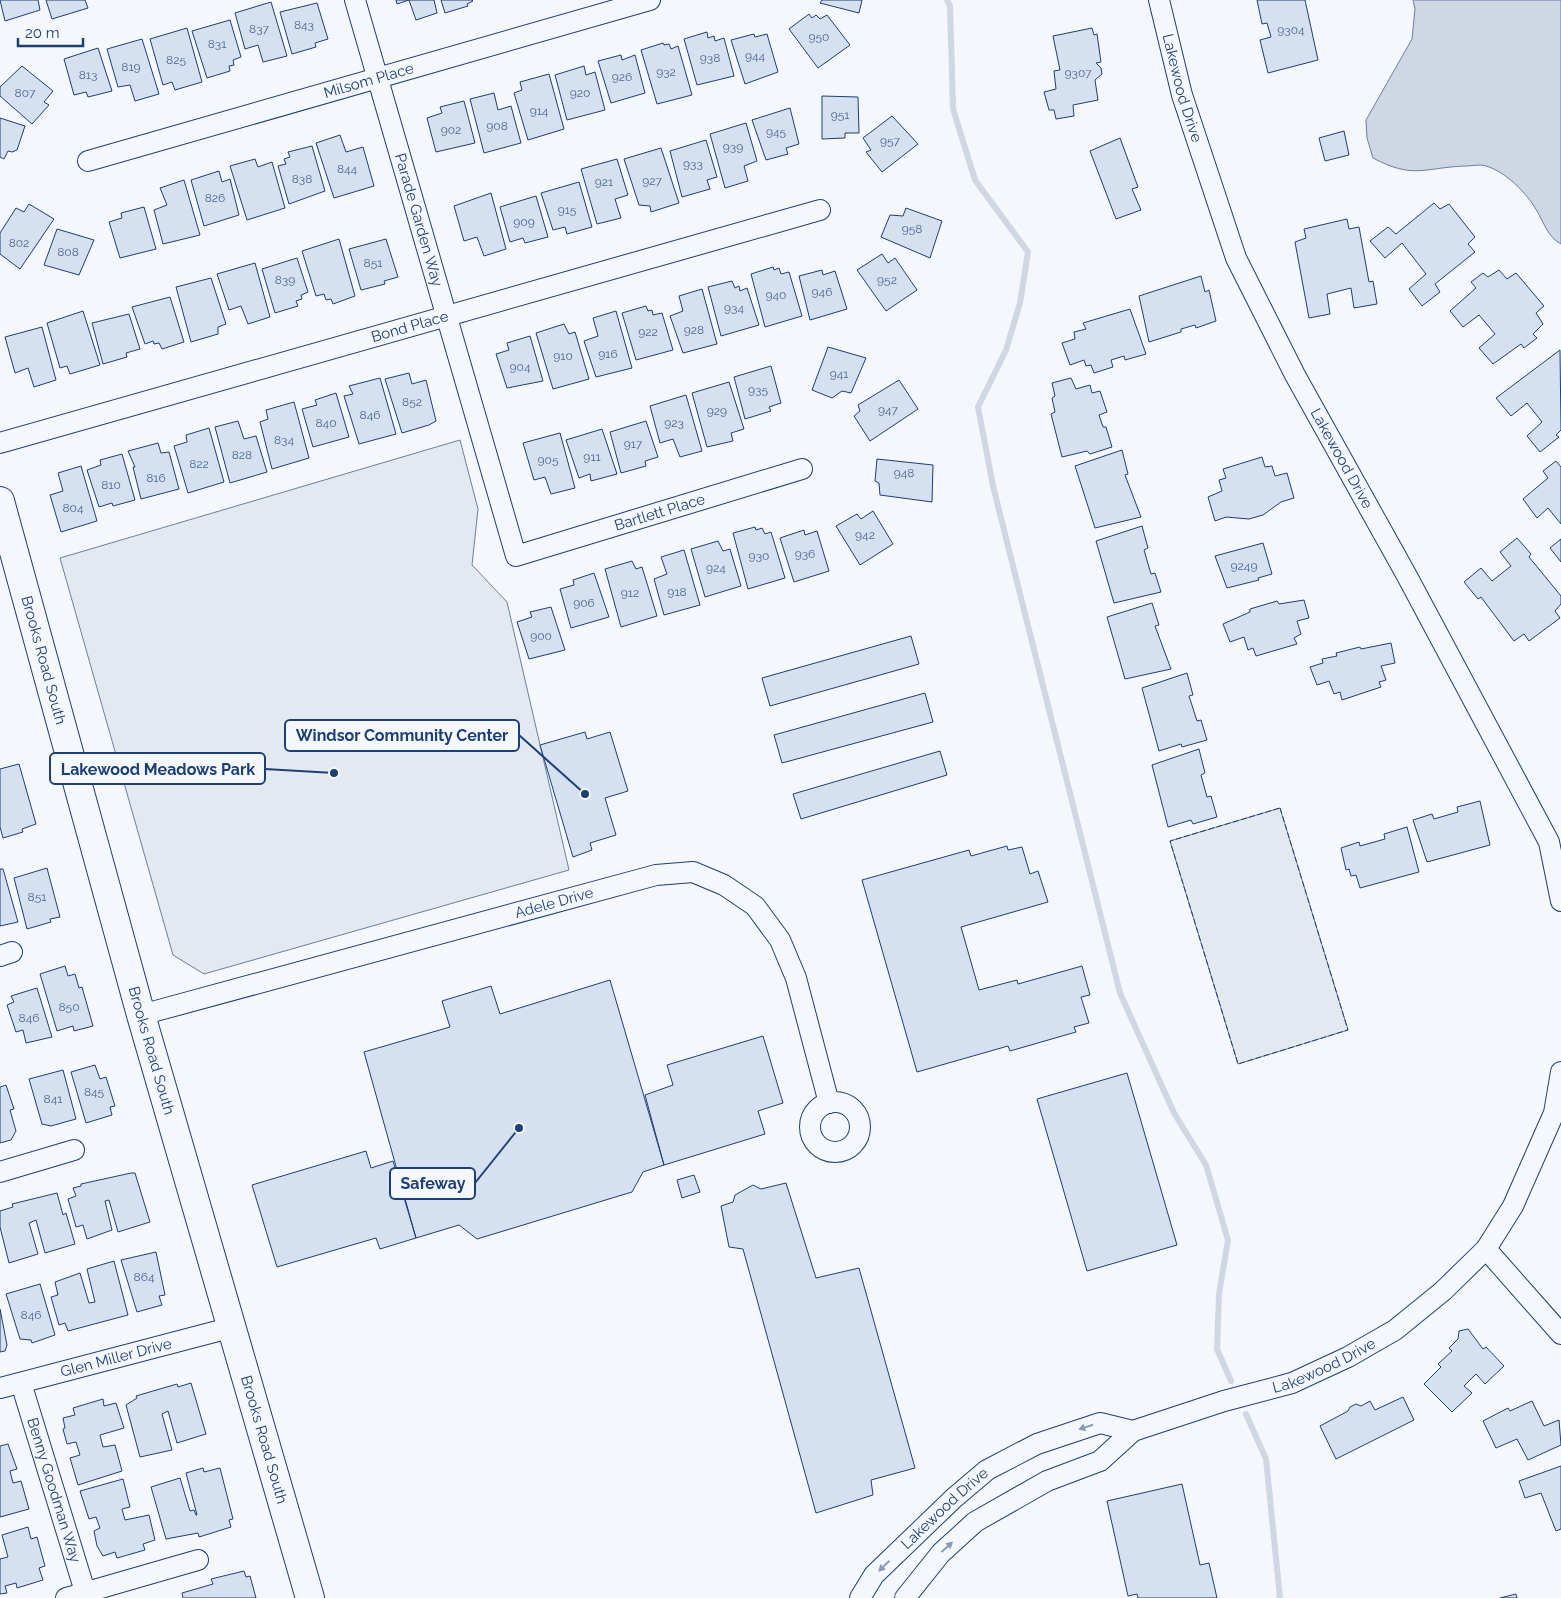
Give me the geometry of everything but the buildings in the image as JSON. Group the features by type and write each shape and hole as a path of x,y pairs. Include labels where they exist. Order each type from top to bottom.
{"street":[{"name":"Parade Garden Way","path":"355,0 516,556"},
{"name":"Milsom Place","path":"88,161 650,0"},
{"name":"Lakewood Drive","path":"1159,0 1182,96 1236,258 1294,376 1407,576 1549,842 1561,901"},
{"name":"Bond Place","path":"0,443 820,210"},
{"name":"Bartlett Place","path":"516,556 802,469"},
{"name":"Brooks Road South","path":"0,502 4,532 141,1015 310,1598"},
{"name":"Adele Drive","path":"141,1015 656,875 693,872 724,886 756,906 780,940 796,978 830,1103"},
{"name":"Lakewood Drive","path":"905,1598 941,1553 975,1522 1047,1480 1100,1461 1133,1432 1224,1402 1292,1383 1348,1357 1395,1330 1443,1291 1486,1249 1513,1206 1554,1113 1561,1072"},
{"path":"0,1172 74,1150"},
{"path":"1486,1249 1561,1334"},
{"name":"Glen Miller Drive","path":"0,1388 233,1328"},
{"name":"Benny Goodman Way","path":"21,1383 86,1595"},
{"name":"Lakewood Drive","path":"860,1598 874,1575 954,1498 987,1470 1037,1444 1100,1423 1133,1432"},
{"path":"66,1598 86,1595 198,1560"}],"shaded area":[{"path":"1413,0 1561,0 1561,244 1550,234 1537,211 1521,190 1508,178 1493,169 1479,165 1420,171 1399,169 1373,158 1367,138 1366,120 1412,39 1415,9"},
{"path":"460,440 478,509 472,565 507,602 569,870 204,974 173,955 60,558"},
{"path":"1280,808 1348,1030 1238,1064 1170,841"}],"waterway":[{"path":"947,0 950,6 953,109 975,180 1028,252 1020,303 1006,350 978,407 993,486 1120,993 1174,1113 1206,1165 1228,1240 1219,1294 1217,1349 1231,1381"},
{"path":"1246,1414 1266,1459 1280,1598"}],"fence":[{"path":"1280,808 1348,1030 1238,1064 1170,841 1280,808"}],"place":[{"name":"Lakewood Meadows Park","path":"334,773"},
{"name":"Windsor Community Center","path":"585,794"},
{"name":"Safeway","path":"519,1128"}]}
